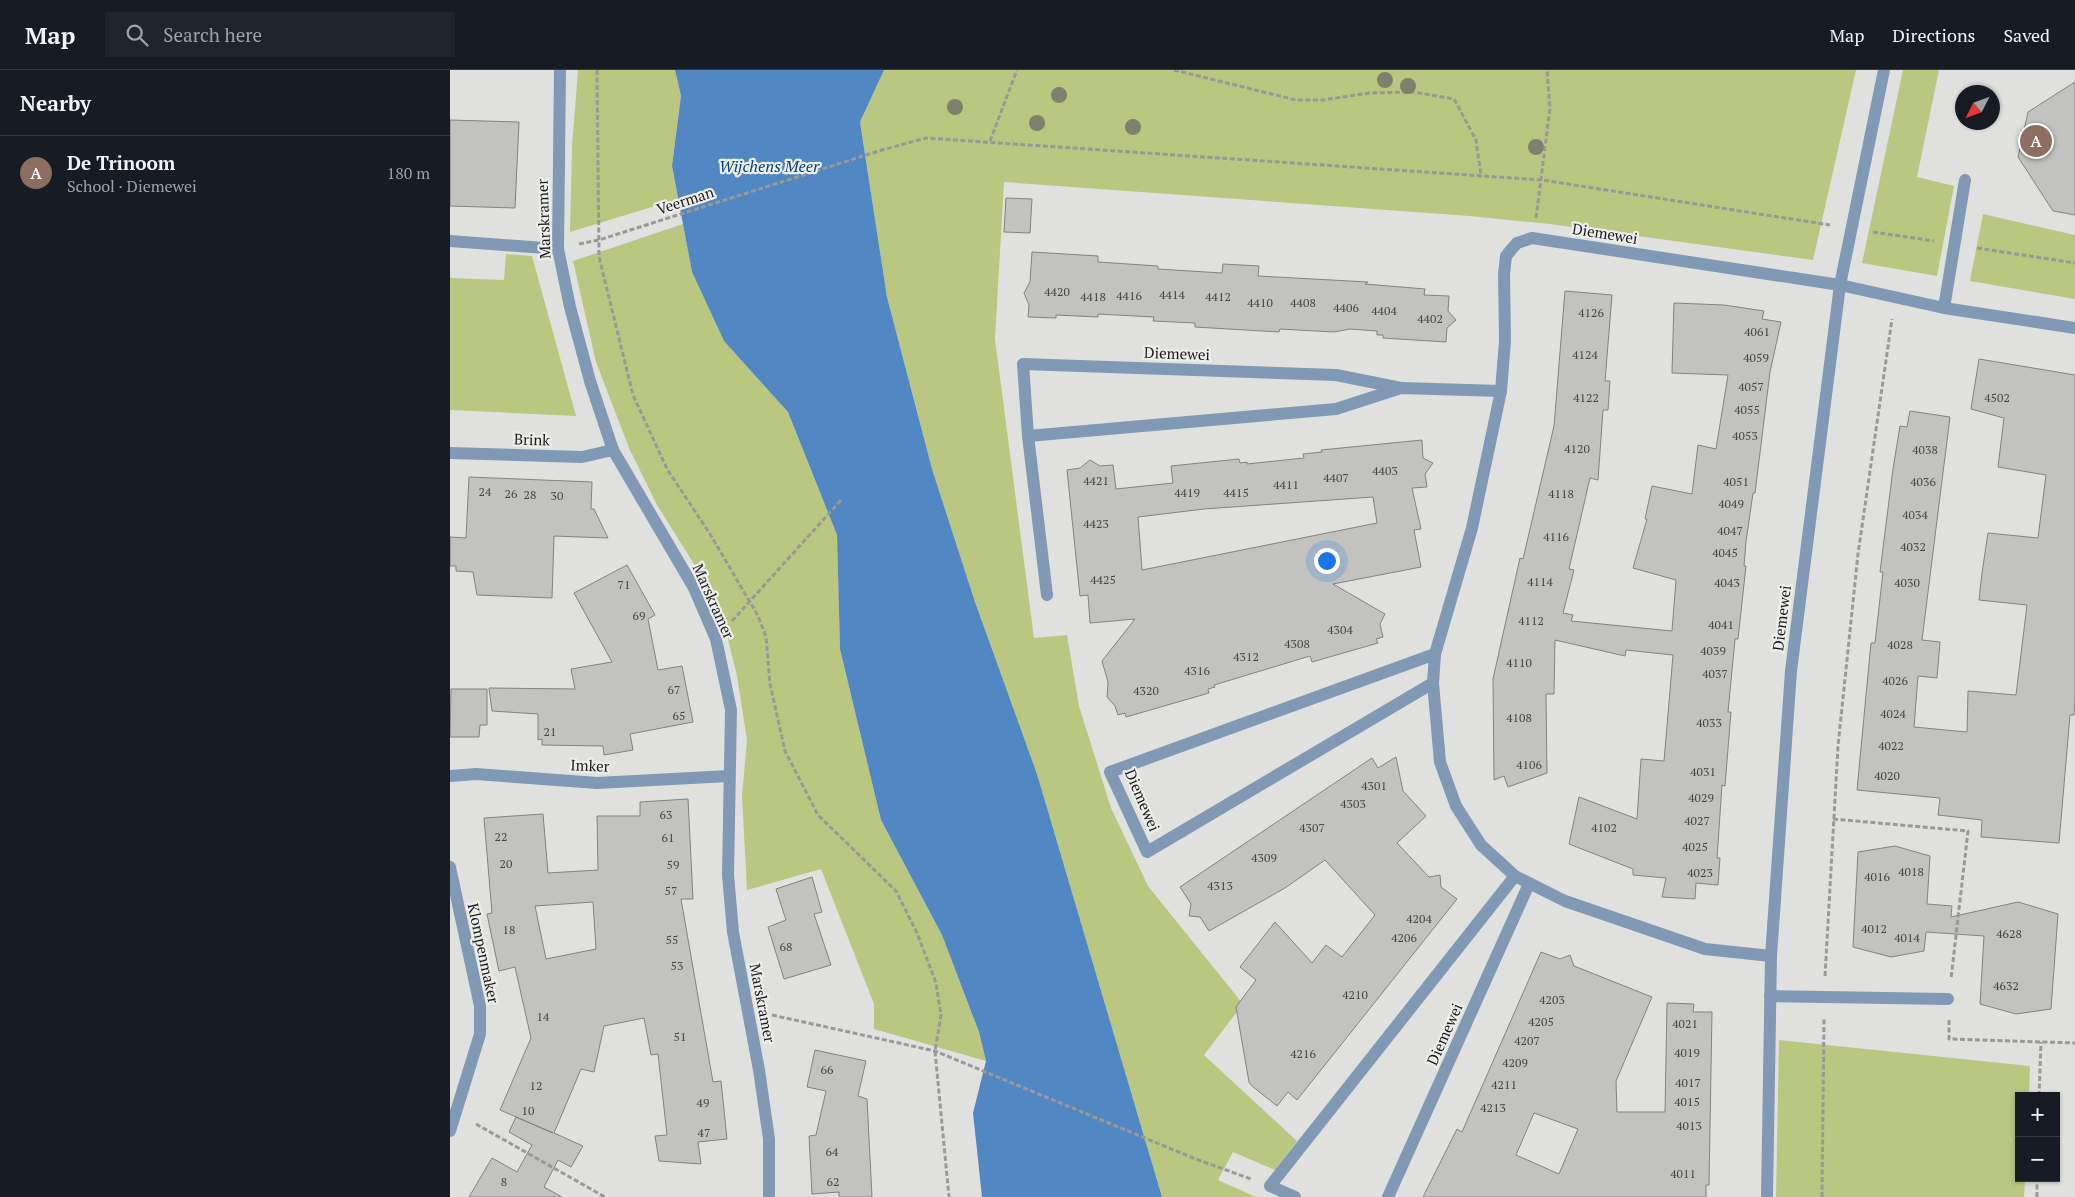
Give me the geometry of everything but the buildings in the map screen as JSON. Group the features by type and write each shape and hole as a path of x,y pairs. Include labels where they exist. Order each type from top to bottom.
{"street":[{"name":"Marskramer","path":"560,70 558,249 570,307 590,381 613,450 694,588 716,639 731,710 728,875 733,932 760,1070 769,1139 768,1197"},
{"name":"Diemewei","path":"1767,1197 1771,956 1791,671 1840,285 1850,228 1884,70"},
{"path":"1944,308 1965,180"},
{"path":"1532,238 1516,243 1506,256 1504,274 1505,341 1501,391 1472,528 1435,654 1433,683 1440,762 1456,806 1481,844 1515,876 1529,884 1601,915 1704,949 1771,956"},
{"name":"Diemewei","path":"1532,238 1840,285 1944,308 2075,328"},
{"path":"450,242 558,249"},
{"name":"Diemewei","path":"1047,595 1028,436 1024,364 1336,375 1401,388 1501,391"},
{"name":"Diemewei","path":"1028,436 1336,409 1401,388"},
{"name":"Brink","path":"450,453 582,457 613,450"},
{"name":"Diemewei","path":"1433,683 1147,852 1110,772 1435,654"},
{"name":"Imker","path":"450,776 476,774 597,783 729,776"},
{"name":"Klompenmaker","path":"450,867 480,1006 480,1034 450,1131"},
{"path":"1295,1197 1270,1186 1515,876"},
{"name":"Diemewei","path":"1388,1197 1529,884"},
{"path":"1770,996 1824,995 1948,999"}],"path":[{"path":"597,70 599,256 633,395 667,469 710,534 766,636 770,684 785,752 818,815 896,891 917,933 936,983 941,1015 935,1051 949,1197"},
{"path":"990,142 1017,70"},
{"path":"1174,70 1296,100 1323,100 1369,93 1414,92 1454,99 1476,140 1482,175"},
{"path":"1532,238 1542,180 1550,108 1547,70"},
{"name":"Veerman","path":"599,240 882,150 926,138 1542,180 1850,228"},
{"path":"1822,1197 1824,995 1838,746 1858,554 1895,297"},
{"path":"749,602 842,499"},
{"path":"1834,819 1968,831 1948,999 1949,1039 2075,1044"},
{"path":"749,1018 775,1014 935,1051 1193,1158 1270,1186"},
{"path":"2040,1092 2041,1042"},
{"path":"455,1113 605,1197"},
{"path":"2037,1182 2037,1197"}],"green space":[{"path":"578,70 675,70 681,96 672,166 678,199 570,232 572,147"},
{"path":"884,70 1856,70 1813,260 1550,224 1469,216 1004,182 995,339 1034,638 1067,635 1079,706 1111,808 1148,886 1243,1004 1204,1055 1297,1141 1275,1170 1233,1152 1218,1180 1256,1197 1162,1197 1037,774 975,602 932,469 887,297 860,122"},
{"path":"1903,70 1939,70 1917,177 1954,186 1937,276 1862,263"},
{"path":"1983,214 2075,235 2075,299 1970,281"},
{"path":"683,224 692,272 724,341 788,412 837,535 840,649 881,820 942,935 979,1032 986,1061 874,1029 874,1004 821,869 747,890 742,796 747,740 737,676 727,635 702,577 657,505 629,448 596,362 573,261"},
{"path":"506,254 532,256 576,416 450,410 450,278 504,280"},
{"path":"1779,1040 2030,1066 2029,1092 2015,1092 2015,1182 2025,1182 2024,1197 1776,1197"}],"water":[{"name":"Wijchens Meer","path":"675,70 884,70 860,122 887,297 932,469 975,602 1037,774 1162,1197 982,1197 973,1113 986,1061 979,1032 942,935 881,820 840,649 837,535 788,412 724,341 692,272 672,166 681,96"}],"place":[{"name":"De Trinoom","path":"2036,141"}]}
